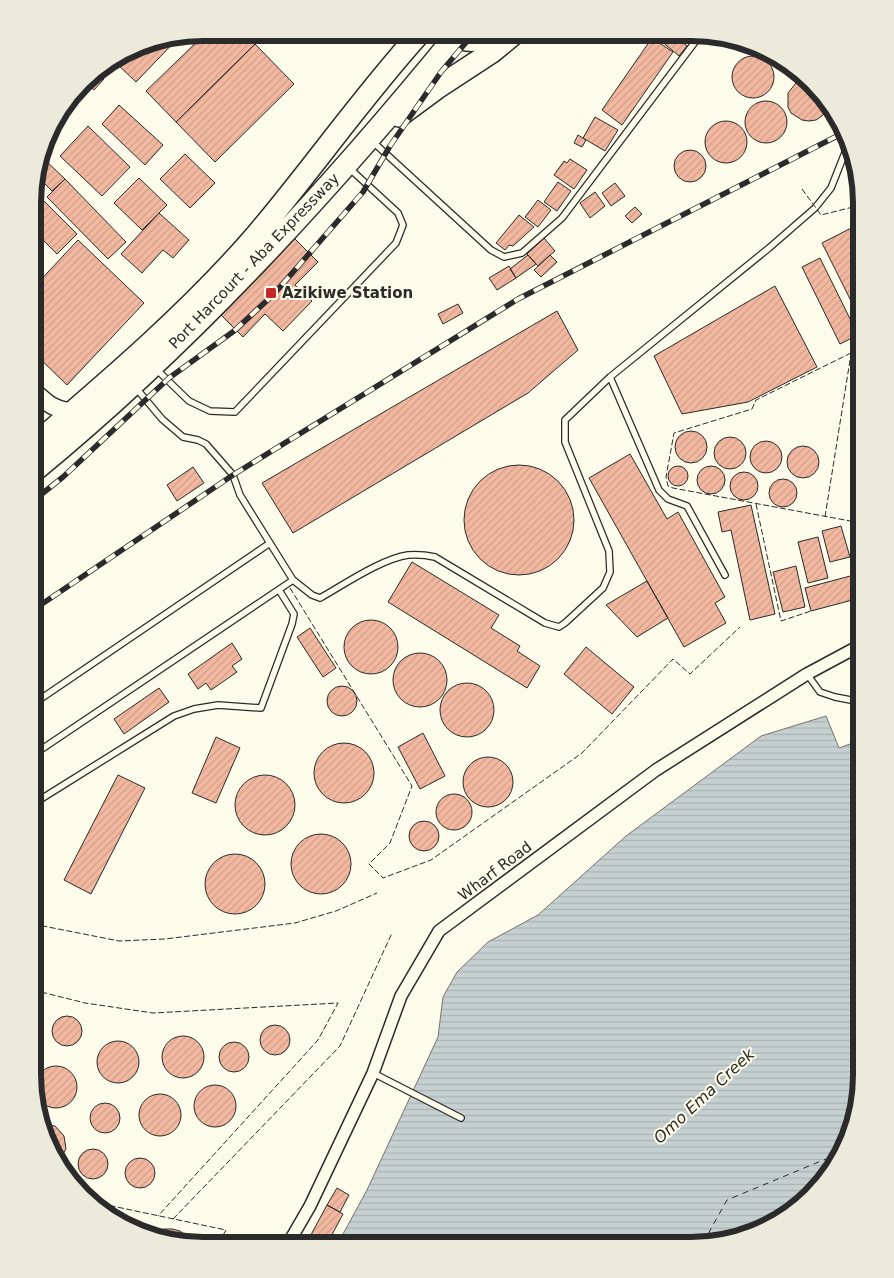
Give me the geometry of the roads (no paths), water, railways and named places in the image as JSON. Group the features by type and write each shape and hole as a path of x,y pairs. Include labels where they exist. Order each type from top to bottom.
{"highway":[{"name":"Port Harcourt - Aba Expressway","path":"41,435 73,412 221,273 257,234 382,76 413,41"},
{"path":"304,176 352,129 400,72 420,53 441,41"},
{"name":"Port Harcourt - Aba Expressway","path":"41,465 111,406 294,225 452,41"},
{"path":"350,160 399,116 437,88 492,52 505,41"}],"street":[{"path":"460,41 461,43 481,43 487,41"},
{"path":"41,398 49,405 73,412"},
{"name":"Wharf Road","path":"292,1237 310,1206 374,1073 402,996 439,932 656,770 807,674 852,650"}],"lane":[{"path":"372,141 491,250 504,257 522,253 562,218 695,41"},
{"path":"133,385 162,419 183,437 206,444 233,475 240,495 294,580 312,595 320,598 385,563 407,555 422,554 435,557 545,623 559,627 566,623 603,588 610,572 609,551 565,442 565,420 610,377 769,248 815,208 831,188 845,153"},
{"path":"153,366 189,401 210,410 235,412 396,243 403,225 398,213 350,160"},
{"path":"610,377 659,490 668,499 686,506 726,575"},
{"path":"41,699 270,543"},
{"path":"41,750 294,580"},
{"path":"41,799 174,716 194,709 218,705 261,708 294,614 279,590"},
{"path":"807,674 820,692 852,700"},
{"path":"374,1073 460,1118"}],"water":[{"name":"Omo Ema Creek","path":"826,716 839,748 852,743 852,1085 850,1106 844,1127 825,1165 812,1181 781,1209 762,1220 732,1231 712,1235 690,1237 341,1237 367,1190 438,1037 443,997 457,972 488,942 538,915 626,836 761,736"}],"railway":[{"path":"41,495 63,477 169,378 234,331 273,295 363,192 390,146 441,72 467,41"},
{"path":"41,605 233,475 518,299 838,136"}],"place":[{"name":"Azikiwe Station","path":"271,293"}]}
